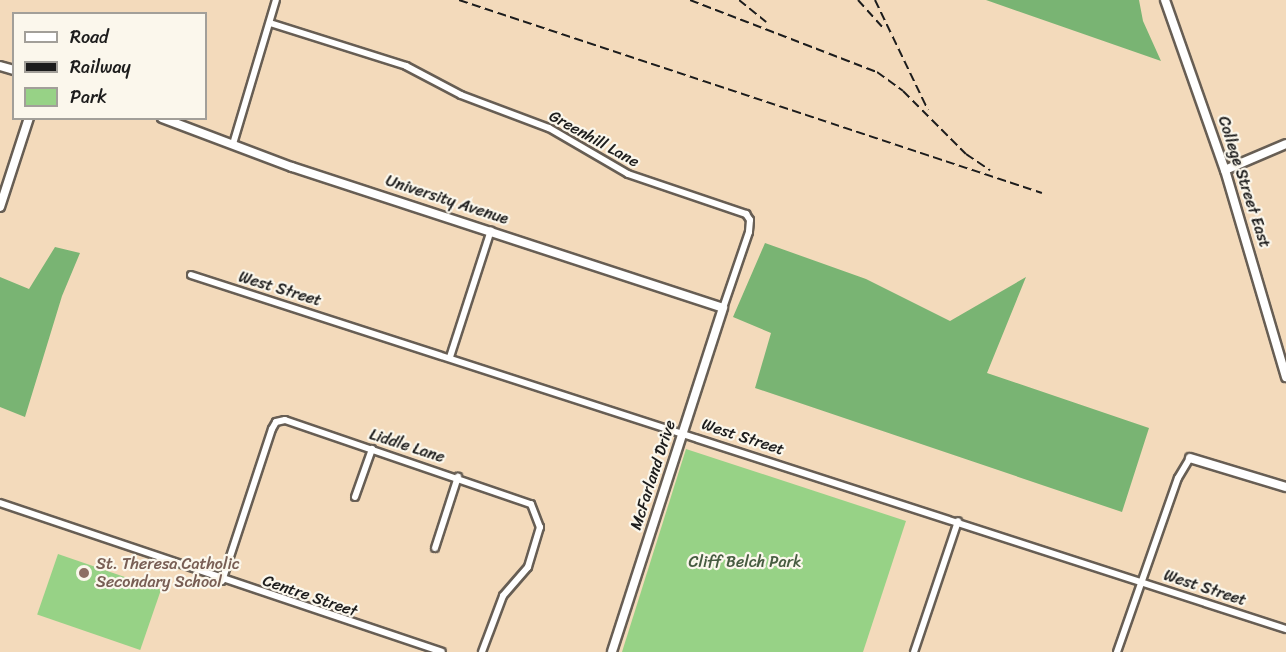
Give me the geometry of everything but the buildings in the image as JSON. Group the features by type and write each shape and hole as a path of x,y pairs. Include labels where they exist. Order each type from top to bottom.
{"street":[{"path":"233,144 276,0"},
{"name":"College Street East","path":"1165,0 1225,170 1286,377"},
{"name":"Greenhill Lane","path":"270,23 406,66 461,95 549,128 628,174 746,214 750,220 749,232 723,308"},
{"path":"0,207 28,120"},
{"name":"University Avenue","path":"167,120 292,167 491,230 723,308"},
{"path":"1225,170 1286,144"},
{"path":"450,357 491,230"},
{"name":"West Street","path":"191,275 958,521 1286,629"},
{"name":"McFarland Drive","path":"612,652 723,308"},
{"name":"Liddle Lane","path":"222,581 276,422 285,420 523,498 539,518 528,567 503,596 482,652"},
{"path":"355,497 372,449"},
{"path":"1116,652 1143,582 1178,478 1190,458 1286,488"},
{"path":"435,548 458,477"},
{"name":"Centre Street","path":"0,503 222,581 442,652"},
{"path":"914,652 958,521"}],"green space":[{"path":"986,0 1139,0 1143,21 1161,61"},
{"path":"765,243 866,279 950,321 1026,277 987,373 1149,428 1122,512 755,388 771,333 733,317"},
{"path":"55,247 80,253 62,296 25,417 0,407 0,277 29,289"},
{"name":"Cliff Belch Park","path":"686,449 906,521 863,652 622,652"},
{"path":"58,554 161,589 140,650 37,615"}],"railway":[{"path":"459,0 1042,193"},
{"path":"690,0 877,72 903,91 966,154 990,170"},
{"path":"739,0 766,22"},
{"path":"858,0 883,28"},
{"path":"875,0 928,110"}],"place":[{"name":"St. Theresa Catholic Secondary School","path":"84,573"}]}
